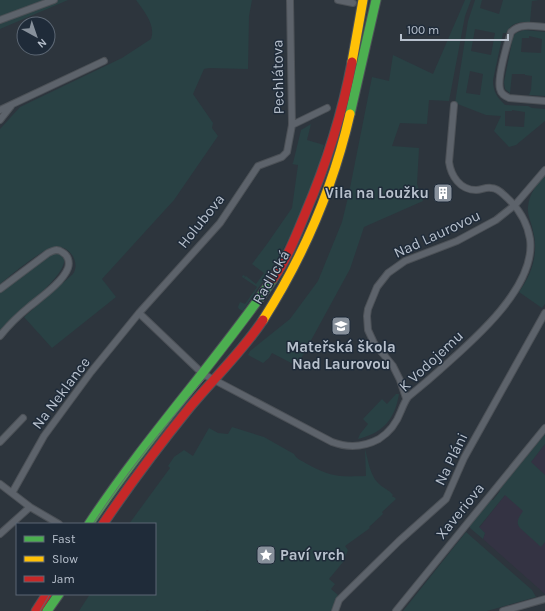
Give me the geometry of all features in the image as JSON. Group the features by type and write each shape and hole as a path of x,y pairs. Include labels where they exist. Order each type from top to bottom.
{"main road":[{"name":"Radlická","path":"90,523 112,489 246,318 277,273 294,241 322,174 344,99 362,0"},
{"name":"Radlická","path":"104,523 121,497 186,412 216,380 255,332 273,304 303,250 333,176 344,139 376,0"},
{"path":"36,611 46,595"},
{"path":"48,611 58,595"}],"street":[{"path":"0,20 54,0"},
{"name":"Pechlátova","path":"287,152 292,125 290,0"},
{"path":"338,0 353,3"},
{"path":"545,27 525,26 515,28 511,32 499,83 501,92 504,96 509,98 545,101"},
{"path":"0,110 104,61"},
{"path":"0,120 12,105"},
{"name":"K Vodojemu","path":"139,313 203,374 332,442 354,446 365,445 379,438 392,427 398,418 406,398 474,339 489,324 518,287 529,260 530,240 524,220 515,205 498,190 491,188 474,190 467,188 454,178 450,170 449,162 454,105"},
{"path":"292,125 327,108"},
{"name":"Holubova","path":"139,313 220,223 258,166 282,157 287,152"},
{"path":"515,205 545,170"},
{"name":"Nad Laurovou","path":"406,398 400,380 393,366 374,343 368,330 368,309 377,287 388,273 405,261 463,238 496,220 515,205"},
{"path":"0,289 53,250 63,252 68,258 69,266 62,277 16,319 0,336"},
{"name":"Na Neklance","path":"12,493 44,436 91,372 139,313"},
{"name":"Na Pláni","path":"335,611 339,600 399,541 446,499 464,458 545,313"},
{"path":"0,442 23,418"},
{"name":"Xaveriova","path":"396,611 545,428"},
{"path":"0,484 30,507 57,523"},
{"path":"0,534 30,507"},
{"path":"503,611 545,599"}],"shaded area":[{"path":"545,444 545,594 483,539 485,533 479,528"}],"green space":[{"path":"0,0 68,0 30,16 16,16 16,22 0,29"},
{"path":"136,0 252,0 249,16 248,69 204,69 193,94 213,123 212,128 218,136 174,200 102,279 116,297 52,348 24,317 73,274 76,264 69,252 60,247 55,247 43,252 27,262 0,284 0,129 20,107 122,58 151,39 151,23 146,13"},
{"path":"465,0 471,0 465,16 449,101 429,100 427,124 400,123 392,146 419,148 417,184 423,201 364,227 350,269 297,366 272,353 263,363 248,355 250,351 290,319 318,281 342,222 372,77 389,81 393,55 433,74"},
{"path":"475,0 482,0 480,8 499,14 503,0 539,0 532,1 530,22 516,23 508,29 506,33 503,33 493,80 496,94 505,105 528,106 532,108 545,109 545,121 516,145 509,147 494,131 501,116 486,115 455,103 468,21","holes":["475,29 495,33 491,55 471,51","470,71 483,74 480,95 466,93","505,111 525,112 524,127 505,126"]},
{"path":"524,30 545,32 545,96 529,95 532,76 525,74 512,74 510,93 505,89 504,82 513,37 516,33","holes":["529,36 542,39 541,53 521,52 522,38 529,38"]},
{"path":"311,124 307,140 324,145 315,177 303,209 280,254 243,311 238,307 240,302 245,304 257,287 242,277 243,275 245,276 244,278 246,276 256,284 264,273 252,264 292,208 298,165 292,164 301,130"},
{"path":"545,175 545,304 542,308 519,292 528,278 535,255 535,239 528,213 529,202 534,190"},
{"path":"59,253 64,258 60,271 48,286 16,315 0,333 0,292 51,254"},
{"path":"396,394 399,394 397,403 391,418 386,424 374,433 358,439 368,424 363,419 382,399 387,404"},
{"path":"232,427 264,437 294,454 298,459 309,465 324,472 336,475 366,476 365,449 375,480 396,499 382,512 383,514 369,527 370,528 345,546 348,550 343,562 329,579 335,584 331,589 338,595 332,611 79,611 89,595 156,595 156,523 130,523 170,468 168,466 174,457 184,450 193,456 209,428 218,433 228,434"},
{"path":"545,434 545,444 531,462 545,475 545,542 541,547 520,528 518,522 523,511 505,495 479,527 485,533 483,539 470,528 470,525 491,500 493,500 500,489"},
{"path":"466,532 532,590 536,597 487,611 403,611"}],"tram line":[{"path":"94,523 133,467 207,376"},
{"path":"40,611 49,595"}],"traffic: fast":[{"path":"350,114 376,0"},
{"path":"90,523 133,462 228,341 273,279"},
{"path":"47,611 58,595"}],"traffic: slow":[{"path":"352,62 363,0"},
{"path":"263,320 278,296 304,247 326,195 335,169 350,114"}],"traffic: jam":[{"path":"273,279 283,264 291,247 320,177 333,140 352,62"},
{"path":"104,523 134,479 168,435 190,407 237,354 263,320"},
{"path":"36,611 46,595"}],"place":[{"name":"Vila na Loužku","path":"443,193"},
{"name":"Mateřská škola Nad Laurovou","path":"341,326"},
{"name":"Paví vrch","path":"266,555"}]}
